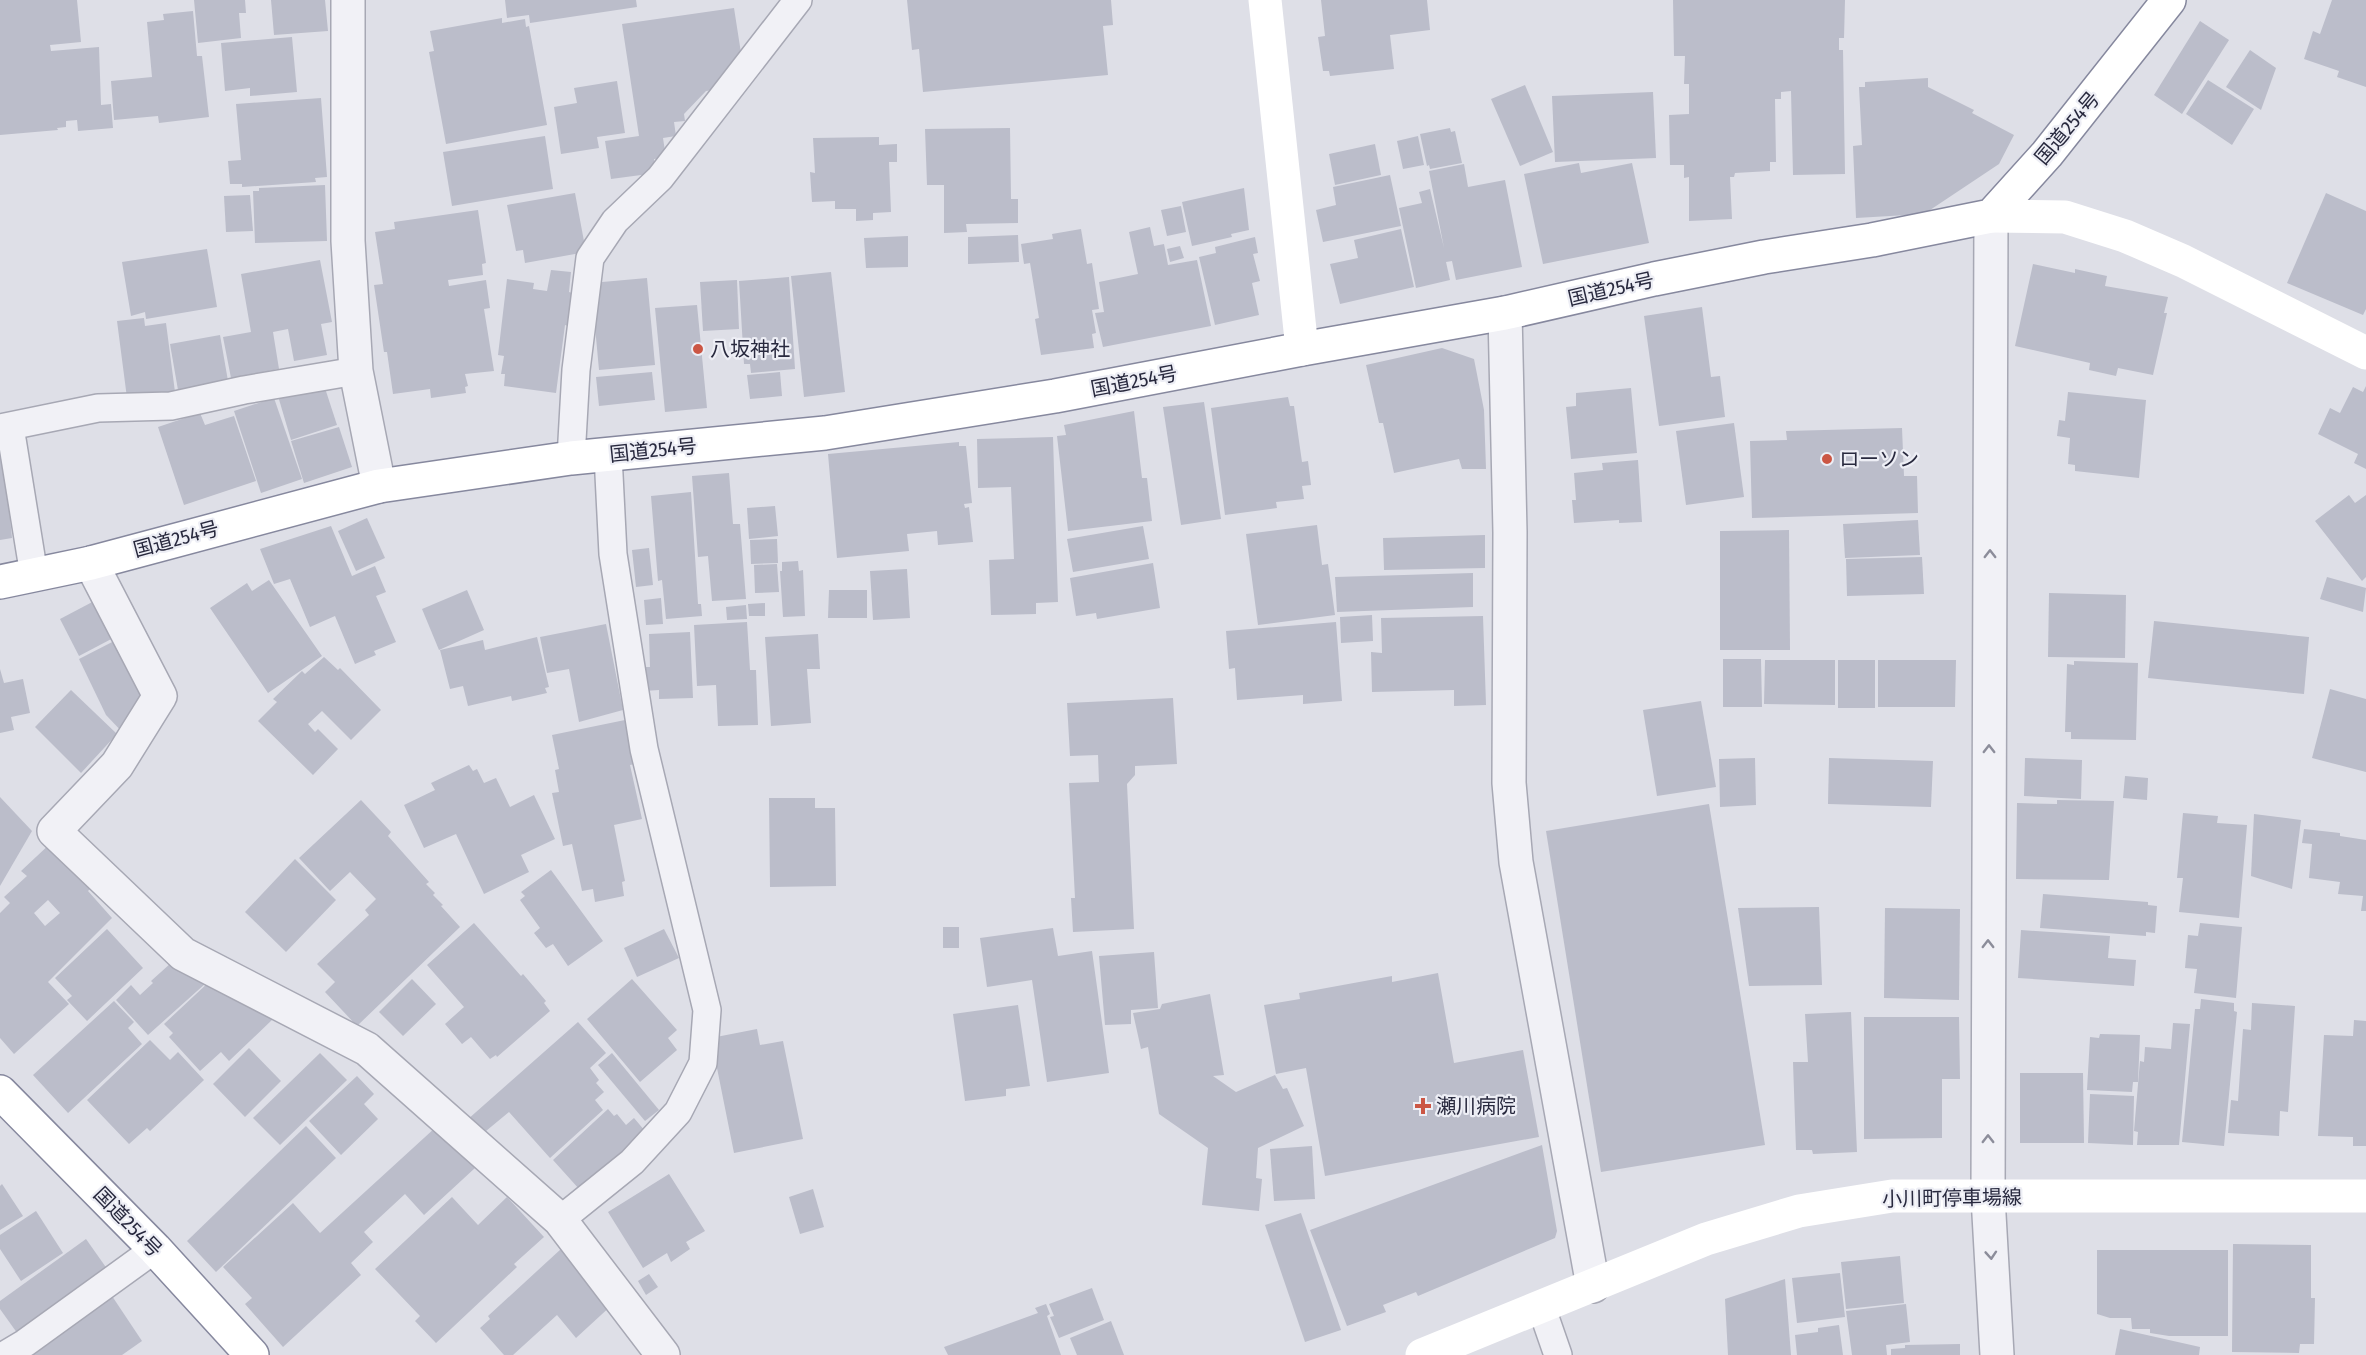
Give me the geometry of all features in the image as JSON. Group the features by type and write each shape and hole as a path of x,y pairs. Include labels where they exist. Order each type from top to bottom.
{"main road":[{"path":"1265,0 1302,349"},
{"name":"国道254号","path":"0,582 91,563 379,486 571,458 825,434 1055,396 1504,313 1764,257 1872,240 1991,216 2047,154 2169,0"},
{"path":"1991,216 2065,217 2125,236 2183,261 2366,353"},
{"name":"国道254号","path":"0,1092 155,1249 252,1355"},
{"name":"小川町停車場線","path":"1422,1355 1706,1239 1799,1211 1892,1197 2196,1194 2366,1196"}],"street":[{"path":"348,0 348,241 356,370 379,486"},
{"path":"1991,216 1988,1197 1997,1355"},
{"path":"1504,313 1510,532 1509,783 1516,862 1593,1286"},
{"path":"91,563 160,696 117,765 54,831 183,954 367,1049 560,1220 663,1355"}],"lane":[{"path":"571,458 576,370 590,258 615,221 660,178 798,0"},
{"path":"34,574 5,428 98,408 171,406 356,370"},
{"path":"560,1220 632,1162 678,1112 703,1063 707,1011 644,749 613,554 608,455"},
{"path":"5,1355 155,1249"},
{"path":"1541,1306 1558,1355"}],"building":[{"path":"0,0 77,0 81,42 50,45 51,51 99,47 101,105 111,104 113,128 78,131 77,120 66,121 66,127 57,128 58,130 0,135"},
{"path":"194,0 245,0 246,13 239,13 241,38 198,43"},
{"path":"271,0 325,0 328,31 274,35"},
{"path":"505,0 636,0 637,7 530,23 529,15 507,18"},
{"path":"907,0 1111,0 1113,25 1103,26 1108,75 923,92 919,49 912,50"},
{"path":"1321,0 1427,0 1430,30 1390,35 1394,69 1330,76 1329,71 1323,71 1318,37 1325,36"},
{"path":"1673,0 1845,0 1844,38 1839,38 1839,50 1843,50 1845,174 1793,175 1791,91 1781,92 1781,99 1775,99 1776,162 1770,162 1770,171 1735,173 1734,177 1730,177 1732,219 1689,221 1689,177 1684,178 1684,165 1670,165 1669,115 1689,114 1689,84 1684,84 1685,56 1674,56"},
{"path":"2332,0 2366,0 2366,87 2337,77 2339,71 2304,59 2313,31 2320,34"},
{"path":"734,8 741,53 713,90 706,91 684,114 685,121 674,122 676,136 663,138 666,158 654,159 656,173 611,179 605,141 639,136 622,24"},
{"path":"193,11 197,56 202,56 209,117 159,123 158,116 114,120 111,81 152,77 147,22 164,20 163,14"},
{"path":"502,18 502,23 525,19 526,27 529,26 547,125 446,144 429,52 434,51 430,31"},
{"path":"2200,21 2229,40 2182,114 2154,95"},
{"path":"292,37 297,92 250,96 250,88 225,91 221,43"},
{"path":"2250,50 2276,68 2261,110 2226,87"},
{"path":"1928,78 1928,87 1974,110 1972,113 2014,135 1999,164 1924,214 1856,218 1853,146 1862,145 1859,87 1865,87 1865,82"},
{"path":"2208,80 2254,109 2232,145 2186,114"},
{"path":"617,81 625,133 597,137 599,148 561,154 554,107 577,103 574,88"},
{"path":"1525,85 1553,152 1520,166 1491,99"},
{"path":"1653,92 1656,158 1555,162 1552,96"},
{"path":"321,98 327,177 315,178 316,182 242,187 242,184 230,184 228,161 241,160 236,104"},
{"path":"1010,128 1011,199 1018,199 1018,223 966,224 967,232 944,233 944,185 927,185 925,129"},
{"path":"1450,128 1451,132 1455,131 1462,163 1430,169 1429,165 1427,166 1420,134"},
{"path":"545,136 553,189 452,206 443,152"},
{"path":"1418,136 1424,165 1403,169 1397,141"},
{"path":"879,137 879,145 897,144 897,162 889,162 891,212 873,213 873,220 856,221 856,209 835,209 835,201 812,202 810,172 815,173 813,138"},
{"path":"1375,144 1381,175 1335,185 1329,154"},
{"path":"1579,163 1581,173 1632,163 1649,243 1543,264 1524,174"},
{"path":"1464,164 1468,187 1505,180 1522,267 1456,280 1452,261 1446,262 1450,280 1416,288 1399,208 1422,203 1419,192 1430,189 1444,248 1429,171"},
{"path":"1390,175 1401,226 1323,242 1316,210 1336,205 1333,187"},
{"path":"325,185 327,241 255,243 253,191 259,191 259,188"},
{"path":"1244,188 1249,230 1231,234 1232,237 1192,246 1182,202"},
{"path":"575,193 586,252 525,263 523,250 516,251 507,205"},
{"path":"2326,193 2366,211 2366,309 2363,315 2287,283"},
{"path":"250,195 253,231 226,232 224,196"},
{"path":"1181,206 1186,232 1167,236 1161,210"},
{"path":"478,210 486,263 482,264 483,275 448,280 449,286 486,280 490,308 484,309 494,371 465,374 468,386 465,387 466,393 431,398 430,389 393,394 374,285 383,284 375,232 395,229 394,222"},
{"path":"1150,227 1154,246 1164,244 1168,265 1197,260 1211,326 1103,347 1095,313 1104,312 1099,282 1138,274 1129,232"},
{"path":"1081,229 1087,264 1092,263 1099,309 1092,310 1096,333 1092,334 1094,348 1041,355 1035,319 1039,318 1030,263 1024,264 1021,244 1053,239 1052,234"},
{"path":"1401,229 1414,287 1340,304 1330,264 1358,258 1354,240"},
{"path":"1018,235 1019,262 968,264 968,237"},
{"path":"908,236 908,267 866,268 864,238"},
{"path":"1255,237 1258,253 1253,254 1260,281 1252,283 1259,315 1215,325 1199,257 1216,253 1215,247"},
{"path":"1180,246 1184,258 1170,262 1167,249"},
{"path":"207,249 217,307 146,319 145,312 131,316 122,262"},
{"path":"320,260 332,322 321,324 327,355 294,361 288,329 273,332 279,369 231,378 223,337 251,332 241,274"},
{"path":"2033,264 2075,273 2075,269 2107,276 2105,286 2168,297 2164,313 2167,313 2153,375 2118,368 2116,376 2089,370 2090,363 2015,346"},
{"path":"551,270 571,272 569,292 572,293 568,326 565,325 556,393 504,386 505,374 501,374 504,356 498,355 507,279 534,283 533,289 547,291"},
{"path":"831,272 845,392 804,397 791,276"},
{"path":"789,277 795,369 751,373 750,364 744,364 739,281"},
{"path":"647,278 655,365 599,370 591,283"},
{"path":"737,280 739,329 703,331 700,282"},
{"path":"697,305 707,408 665,412 655,308"},
{"path":"1702,307 1711,377 1720,376 1725,417 1659,426 1644,316"},
{"path":"144,318 145,326 166,323 175,392 127,398 117,321"},
{"path":"220,335 228,381 178,390 170,344"},
{"path":"1442,348 1474,359 1484,410 1486,469 1462,469 1459,459 1394,473 1383,423 1379,423 1366,365"},
{"path":"652,372 655,400 599,406 596,377"},
{"path":"780,372 782,396 750,399 747,375"},
{"path":"323,382 337,425 291,440 278,396"},
{"path":"2366,386 2366,469 2354,463 2358,454 2318,434 2330,408 2340,413 2353,387 2363,392"},
{"path":"1631,388 1637,453 1571,459 1566,407 1576,406 1576,393"},
{"path":"2068,392 2146,400 2139,478 2075,471 2075,465 2068,464 2070,438 2057,436 2059,420 2065,421"},
{"path":"1288,397 1290,406 1294,406 1302,462 1308,461 1311,485 1302,486 1304,499 1276,502 1277,508 1225,515 1211,408"},
{"path":"274,398 302,479 261,493 234,411"},
{"path":"1204,402 1221,519 1181,525 1163,407"},
{"path":"1134,411 1142,478 1147,478 1152,521 1068,531 1057,436 1066,435 1064,425"},
{"path":"200,413 205,425 234,416 256,481 184,505 158,427"},
{"path":"1734,423 1744,497 1686,505 1676,431"},
{"path":"339,427 352,467 304,483 291,441"},
{"name":"ローソン","path":"1902,428 1904,476 1917,476 1918,513 1752,518 1750,441 1787,440 1786,431"},
{"path":"1053,437 1058,602 1036,603 1036,614 991,615 989,560 1014,559 1011,487 978,488 977,439"},
{"path":"959,442 959,446 966,446 972,503 964,504 965,508 969,507 973,542 938,545 937,531 907,534 909,551 837,558 828,454"},
{"path":"3,447 12,538 0,540 0,448"},
{"path":"1638,460 1642,522 1619,523 1619,520 1574,523 1572,500 1576,500 1574,473 1603,470 1602,463"},
{"path":"729,473 733,524 740,524 746,599 712,601 708,556 698,557 692,476"},
{"path":"691,492 698,604 701,604 702,616 666,619 662,580 658,581 651,496"},
{"path":"2349,495 2355,503 2366,495 2366,577 2362,581 2315,521"},
{"path":"775,506 778,536 749,539 747,508"},
{"path":"367,518 385,558 356,571 338,531"},
{"path":"1918,520 1920,555 1845,558 1843,524"},
{"path":"1317,525 1322,565 1328,564 1335,615 1258,625 1246,534"},
{"path":"331,526 352,576 375,566 386,592 376,596 396,642 374,651 376,655 355,664 335,616 310,627 290,579 274,584 260,549"},
{"path":"1143,526 1149,559 1073,572 1067,539"},
{"path":"1789,530 1790,650 1720,650 1720,531"},
{"path":"1485,535 1485,568 1384,570 1383,538"},
{"path":"777,539 778,563 751,564 750,540"},
{"path":"649,548 653,585 636,587 632,550"},
{"path":"1922,557 1924,594 1847,596 1846,559"},
{"path":"798,561 799,571 803,570 805,616 783,617 780,571 782,571 782,562"},
{"path":"1153,563 1160,608 1097,619 1096,613 1076,616 1070,578"},
{"path":"777,564 779,592 755,593 754,565"},
{"path":"907,569 910,618 873,620 870,571"},
{"path":"1473,573 1473,607 1337,612 1335,577"},
{"path":"2327,577 2366,588 2363,612 2320,599"},
{"path":"269,580 322,656 268,693 210,608 247,583 252,591"},
{"path":"467,590 484,630 439,650 422,609"},
{"path":"829,590 867,590 867,618 828,618"},
{"path":"2049,593 2126,595 2125,658 2048,657"},
{"path":"661,598 663,624 646,625 644,600"},
{"path":"98,599 117,636 79,656 60,619"},
{"path":"765,603 765,616 749,616 748,604"},
{"path":"746,605 747,619 727,620 726,607"},
{"path":"1372,615 1373,641 1341,643 1340,617"},
{"path":"1483,616 1486,705 1454,706 1454,690 1372,692 1371,652 1382,653 1381,618"},
{"path":"2154,621 2309,637 2304,694 2148,678"},
{"path":"747,622 750,670 756,670 758,725 718,726 716,685 697,686 694,625"},
{"path":"1336,622 1342,701 1303,704 1303,695 1237,700 1235,668 1229,669 1226,631"},
{"path":"606,624 623,710 579,722 569,669 547,673 540,637"},
{"path":"690,632 693,698 659,699 659,690 644,691 643,667 650,667 649,634"},
{"path":"818,634 820,669 807,669 811,723 771,726 765,637"},
{"path":"537,637 549,687 545,688 547,693 512,701 511,696 468,706 463,686 450,689 440,650 483,640 485,650"},
{"path":"120,638 150,697 127,737 106,715 79,659"},
{"path":"324,657 338,670 340,668 381,710 351,740 322,711 308,724 315,732 318,729 338,749 313,775 258,721 277,702 273,699 302,671 305,674"},
{"path":"1723,659 1761,659 1762,707 1723,707"},
{"path":"1765,660 1835,660 1835,705 1764,704"},
{"path":"1838,660 1875,660 1875,708 1838,708"},
{"path":"1878,660 1956,660 1955,707 1878,707"},
{"path":"2074,661 2138,663 2136,740 2071,739 2071,732 2065,732 2067,664 2074,665"},
{"path":"0,669 4,683 23,679 30,713 11,717 14,730 0,733"},
{"path":"2330,689 2366,699 2366,772 2312,758"},
{"path":"71,690 117,734 81,773 35,727"},
{"path":"1173,698 1177,764 1135,766 1135,775 1127,784 1134,929 1073,932 1071,898 1075,898 1069,783 1099,782 1098,755 1070,756 1067,703"},
{"path":"1701,701 1716,787 1657,796 1643,710"},
{"path":"625,720 635,764 630,765 642,819 614,825 625,881 622,882 624,896 595,902 593,889 582,891 572,844 563,846 552,793 559,792 555,770 559,769 552,735"},
{"path":"1755,758 1756,805 1720,807 1719,759"},
{"path":"1829,758 1933,761 1931,807 1828,804"},
{"path":"2025,758 2082,760 2081,799 2024,796"},
{"path":"469,765 473,771 477,769 484,783 496,778 510,807 534,795 555,839 521,855 529,872 484,894 456,834 424,848 404,805 435,790 431,783"},
{"path":"2125,776 2148,778 2147,800 2123,798"},
{"path":"0,797 32,831 0,886"},
{"path":"769,798 815,798 815,808 835,808 836,886 770,887"},
{"path":"361,800 391,832 388,836 429,882 426,884 435,893 433,895 460,927 357,1026 325,992 335,982 317,964 369,915 365,910 376,899 350,872 330,891 299,858"},
{"path":"2057,800 2114,801 2109,880 2016,879 2017,803 2057,804"},
{"path":"1709,804 1765,1145 1601,1172 1546,831"},
{"path":"2183,813 2218,816 2217,823 2247,825 2239,918 2179,912 2183,878 2177,878"},
{"path":"2254,814 2301,820 2292,889 2251,876"},
{"path":"2304,829 2340,833 2340,836 2366,840 2366,911 2361,911 2363,896 2338,894 2340,882 2309,878 2312,844 2302,843"},
{"path":"52,842 92,887 88,891 112,918 48,982 69,1004 14,1054 0,1038 0,913 10,903 4,897 27,876 21,871","holes":["48,900 60,913 45,926 34,913"]},
{"path":"295,859 336,900 286,952 245,912"},
{"path":"551,870 603,941 568,966 553,944 546,948 534,933 540,928 520,900 525,896 521,892"},
{"path":"2043,894 2148,902 2148,905 2157,906 2155,933 2146,932 2146,936 2040,928"},
{"path":"1819,907 1822,985 1749,986 1738,908"},
{"path":"1885,908 1960,909 1959,1000 1884,998"},
{"path":"474,923 521,976 523,974 546,1001 544,1003 550,1011 497,1057 496,1055 490,1059 471,1037 462,1044 445,1024 464,1007 427,965"},
{"path":"2200,923 2242,927 2236,998 2194,993 2197,969 2185,968 2188,935 2198,936"},
{"path":"943,927 959,927 959,948 943,948"},
{"path":"1053,928 1058,956 1092,951 1109,1073 1047,1082 1032,980 987,987 980,938"},
{"path":"107,929 143,968 87,1021 67,1000 72,996 55,978"},
{"path":"664,929 679,958 637,977 624,948"},
{"path":"2021,930 2110,936 2108,958 2136,960 2134,986 2018,978"},
{"path":"1154,952 1158,1008 1131,1010 1131,1024 1105,1025 1099,956"},
{"path":"171,963 206,983 148,1035 116,1000 131,985 140,995 153,983 151,981"},
{"name":"瀬川病院","path":"1438,973 1454,1063 1523,1050 1539,1137 1325,1176 1306,1068 1276,1074 1264,1005 1300,999 1299,993 1392,976 1392,982"},
{"path":"412,979 436,1004 403,1036 379,1012"},
{"path":"632,979 677,1030 668,1038 677,1050 640,1082 587,1019"},
{"path":"210,981 273,1019 229,1061 221,1052 200,1071 169,1037 173,1033 164,1024"},
{"path":"1210,994 1224,1075 1213,1076 1236,1092 1275,1075 1283,1089 1287,1088 1304,1126 1258,1148 1256,1178 1262,1179 1259,1211 1202,1205 1208,1148 1159,1114 1148,1047 1141,1049 1133,1013 1160,1009 1162,1004"},
{"path":"2201,999 2234,1003 2234,1011 2237,1012 2224,1146 2182,1142 2195,1009 2200,1009"},
{"path":"114,1001 134,1022 128,1028 142,1044 68,1113 33,1075"},
{"path":"2252,1003 2295,1006 2288,1112 2280,1111 2279,1136 2228,1133 2231,1100 2238,1101 2243,1029 2251,1030"},
{"path":"1018,1005 1030,1086 1006,1089 1006,1096 965,1101 953,1014"},
{"path":"1851,1012 1857,1152 1813,1154 1812,1150 1796,1150 1793,1062 1808,1062 1805,1014"},
{"path":"1864,1017 1959,1017 1960,1079 1942,1079 1942,1138 1864,1139"},
{"path":"2354,1020 2366,1021 2366,1146 2353,1146 2353,1137 2318,1136 2324,1035 2353,1036"},
{"path":"578,1022 606,1053 590,1068 599,1080 596,1083 604,1092 595,1100 603,1110 550,1158 509,1112 486,1131 483,1128 479,1132 467,1120"},
{"path":"2173,1023 2190,1024 2179,1145 2137,1145 2138,1132 2134,1131 2140,1061 2144,1062 2145,1047 2171,1049"},
{"path":"757,1029 760,1045 783,1041 803,1139 734,1153 711,1038"},
{"path":"2100,1034 2140,1035 2138,1082 2133,1082 2132,1092 2087,1090 2090,1037 2099,1038"},
{"path":"150,1040 170,1060 178,1052 204,1080 150,1131 147,1128 129,1144 87,1100"},
{"path":"249,1048 281,1081 245,1117 213,1084"},
{"path":"320,1053 347,1080 280,1145 253,1118"},
{"path":"612,1053 659,1110 645,1121 598,1065"},
{"path":"2020,1073 2083,1073 2084,1143 2020,1143"},
{"path":"357,1076 374,1094 364,1104 378,1119 341,1155 309,1121"},
{"path":"2090,1094 2134,1096 2133,1145 2088,1143"},
{"path":"608,1109 614,1116 617,1114 626,1125 634,1118 645,1131 580,1190 553,1160"},
{"path":"306,1126 336,1158 216,1272 187,1241"},
{"path":"436,1127 475,1168 424,1215 405,1194 364,1232 373,1242 351,1263 361,1275 283,1347 245,1304 252,1298 223,1267 293,1203 320,1233"},
{"path":"1542,1145 1557,1231 1555,1238 1418,1296 1416,1292 1383,1305 1386,1312 1347,1326 1310,1230"},
{"path":"1312,1146 1315,1199 1274,1201 1270,1149"},
{"path":"669,1174 705,1231 686,1242 690,1249 671,1262 667,1253 643,1268 608,1212"},
{"path":"2,1184 23,1216 0,1230 0,1186"},
{"path":"813,1189 824,1227 800,1234 789,1197"},
{"path":"452,1197 478,1225 507,1197 544,1237 514,1264 517,1267 436,1343 415,1321 420,1316 375,1269"},
{"path":"36,1211 63,1253 21,1281 0,1249 0,1235"},
{"path":"1301,1213 1341,1330 1305,1342 1265,1225"},
{"path":"86,1239 110,1273 20,1337 0,1309 0,1301"},
{"path":"2233,1244 2311,1245 2311,1298 2315,1298 2314,1344 2300,1344 2299,1353 2232,1352"},
{"path":"561,1249 613,1304 576,1338 557,1315 513,1355 504,1355 480,1328 490,1319 488,1316"},
{"path":"2097,1250 2228,1250 2228,1336 2169,1336 2150,1333 2150,1329 2132,1329 2131,1318 2110,1318 2097,1314"},
{"path":"1900,1256 1904,1303 1846,1309 1841,1262"},
{"path":"1840,1273 1845,1317 1797,1323 1792,1278"},
{"path":"649,1274 658,1287 646,1295 638,1281"},
{"path":"1785,1279 1791,1355 1728,1355 1725,1299"},
{"path":"1092,1288 1104,1320 1059,1338 1050,1317 1054,1316 1049,1304"},
{"path":"108,1290 142,1341 122,1355 15,1355"},
{"path":"1046,1304 1050,1314 1047,1316 1061,1355 948,1355 944,1347 1038,1313 1035,1308"},
{"path":"1906,1304 1910,1342 1886,1345 1887,1355 1852,1355 1846,1311"},
{"path":"1111,1321 1124,1355 1077,1355 1070,1338"},
{"path":"1839,1325 1843,1355 1797,1355 1795,1335 1818,1332 1818,1328"},
{"path":"2120,1329 2200,1347 2199,1355 2115,1355"},
{"path":"1960,1344 1960,1355 1891,1355 1891,1349 1905,1348 1905,1345"}],"place":[{"name":"八坂神社","path":"698,349"},
{"name":"ローソン","path":"1827,459"},
{"name":"瀬川病院","path":"1423,1106"}]}
